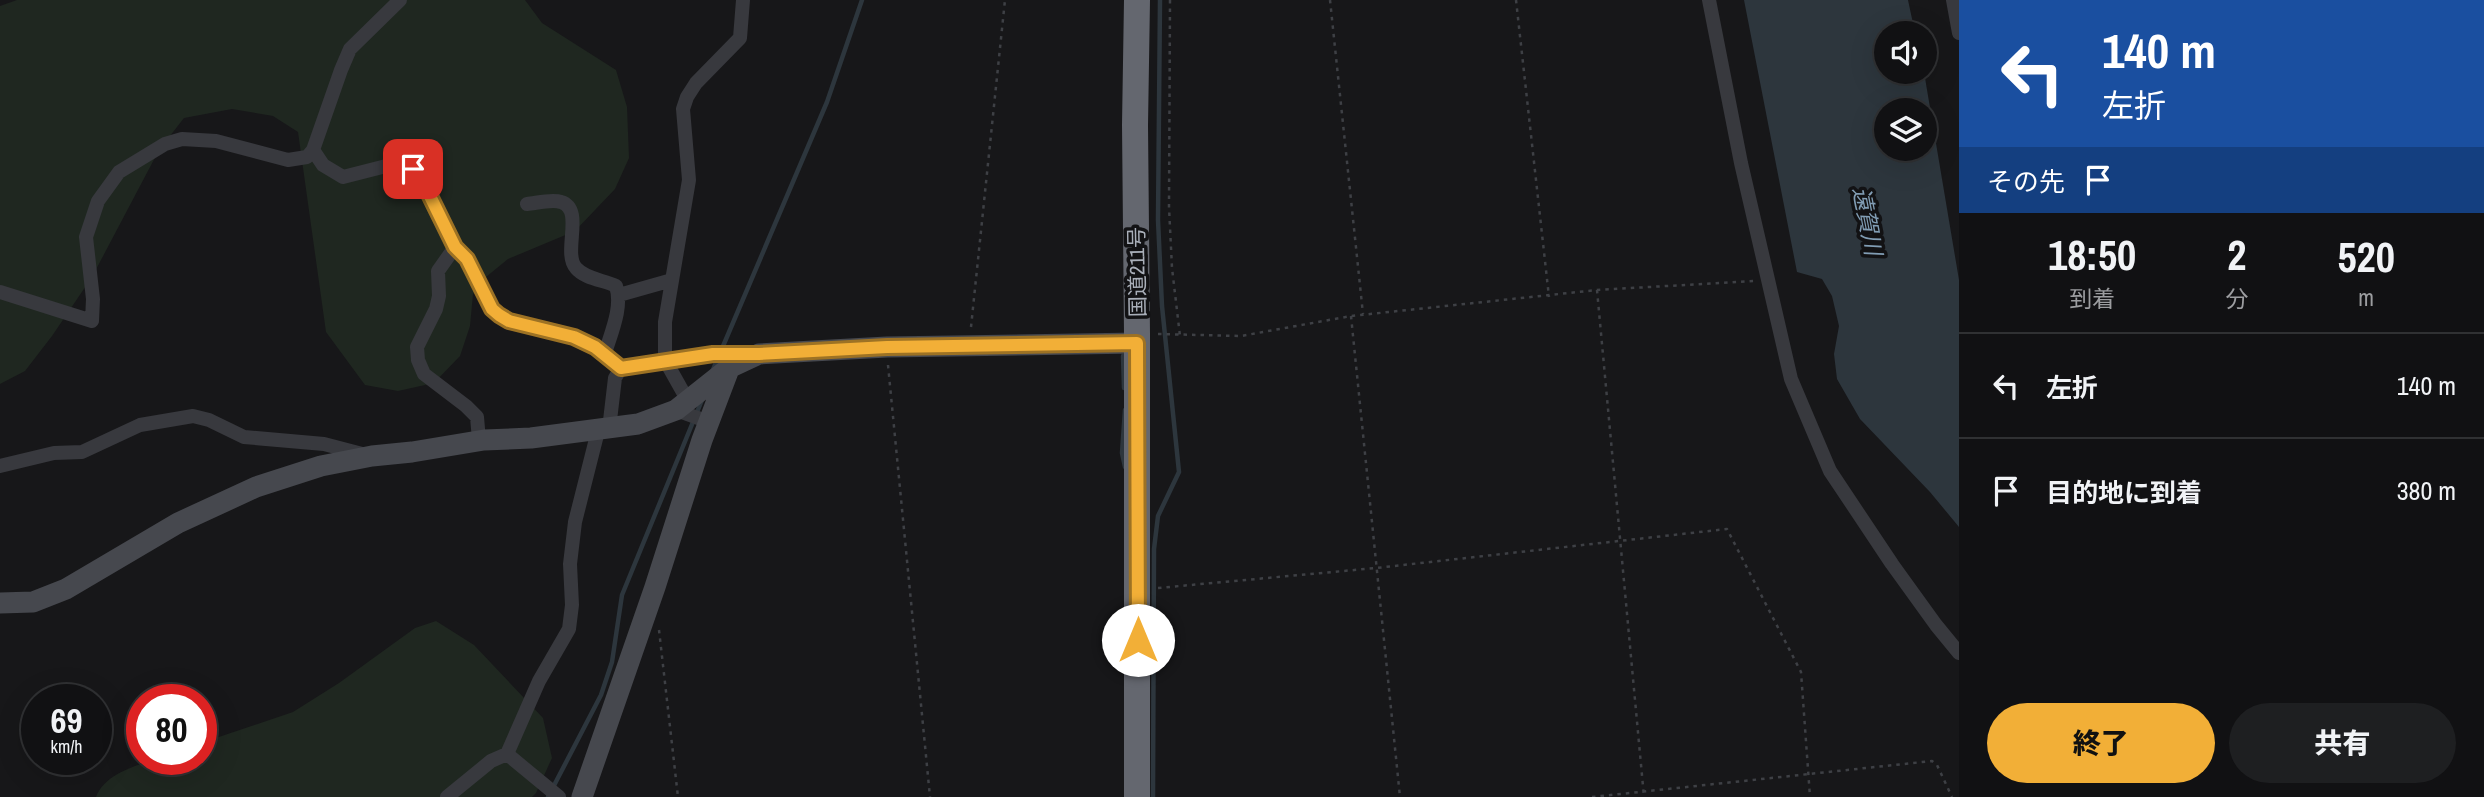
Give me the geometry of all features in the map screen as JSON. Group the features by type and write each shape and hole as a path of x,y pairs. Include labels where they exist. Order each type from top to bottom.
{"highway":[{"name":"国道211号","path":"1137,0 1137,797"}],"street":[{"path":"0,292 92,321 93,299 86,237 97,201 119,173 166,144 182,139 216,141 288,160 307,157 313,149 350,49 400,0"},
{"path":"693,410 665,360 665,322 689,180 683,109 696,83 740,38 743,0"},
{"path":"1709,0 1741,163 1791,379 1830,471 1892,564 1959,653"},
{"path":"1953,0 1959,33"},
{"path":"313,149 323,165 343,177 398,163 413,169 427,190 455,247 467,259 492,309 509,321 574,337 605,354 621,368"},
{"path":"527,204 560,201 566,205 572,215 570,257 576,268 616,286 619,295 605,354"},
{"path":"455,247 438,271 439,296 436,309 417,347 418,360 424,374 477,417 480,440"},
{"path":"619,295 672,280"},
{"path":"447,797 491,761 507,754 539,681 569,629 572,606 570,564 575,522 603,430 615,378 621,368 665,360 721,363 759,354 1137,338"},
{"path":"582,797 693,410 721,363"},
{"path":"0,603 33,602 66,589 178,523 256,487 321,466 480,440 603,430 693,410 721,363"},
{"path":"0,466 54,453 82,452 140,425 193,416 209,420 244,437 324,444 372,456"},
{"path":"507,754 553,793"}],"path":[{"path":"970,346 1005,0"},
{"path":"1170,0 1169,207 1172,268 1180,336"},
{"path":"1330,0 1363,314"},
{"path":"1516,0 1549,297"},
{"path":"1137,338 1241,336 1363,314 1597,290 1767,281"},
{"path":"1597,290 1644,797"},
{"path":"1351,316 1400,797"},
{"path":"887,347 930,797"},
{"path":"1137,590 1376,568 1727,529 1801,671 1810,797"},
{"path":"659,626 678,797"},
{"path":"1592,797 1932,761 1937,765 1952,797"}],"shaded area":[{"path":"17,0 525,0 542,23 616,70 627,107 629,158 615,189 575,231 508,259 475,286 477,291 473,294 470,326 460,356 434,383 398,391 365,385 326,332 298,132 273,116 232,109 184,118 159,150 92,277 52,336 25,371 0,384 0,6"},
{"path":"436,621 474,645 543,718 552,758 532,797 96,797 106,783 126,770 126,775 217,775 217,738 293,712 339,683 415,628"}],"water":[{"name":"遠賀川","path":"1744,0 1908,0 1912,21 1874,21 1874,84 1926,84 1928,98 1874,98 1874,161 1937,161 1937,149 1959,280 1959,527 1930,492 1860,419 1837,379 1834,354 1839,326 1832,296 1822,279 1797,272"}],"waterway":[{"path":"712,372 827,102 862,0"},
{"path":"1153,797 1154,549 1158,516 1179,472 1162,306 1158,220 1160,0"},
{"path":"1123,356 1124,388"},
{"path":"548,797 601,695 612,662 622,595 702,400"},
{"path":"1125,410 1122,453 1125,467"}],"route":[{"path":"413,169 427,190 455,247 467,259 492,309 509,321 574,337 595,347 621,368 713,354 887,347 1137,343 1138,640"}]}
